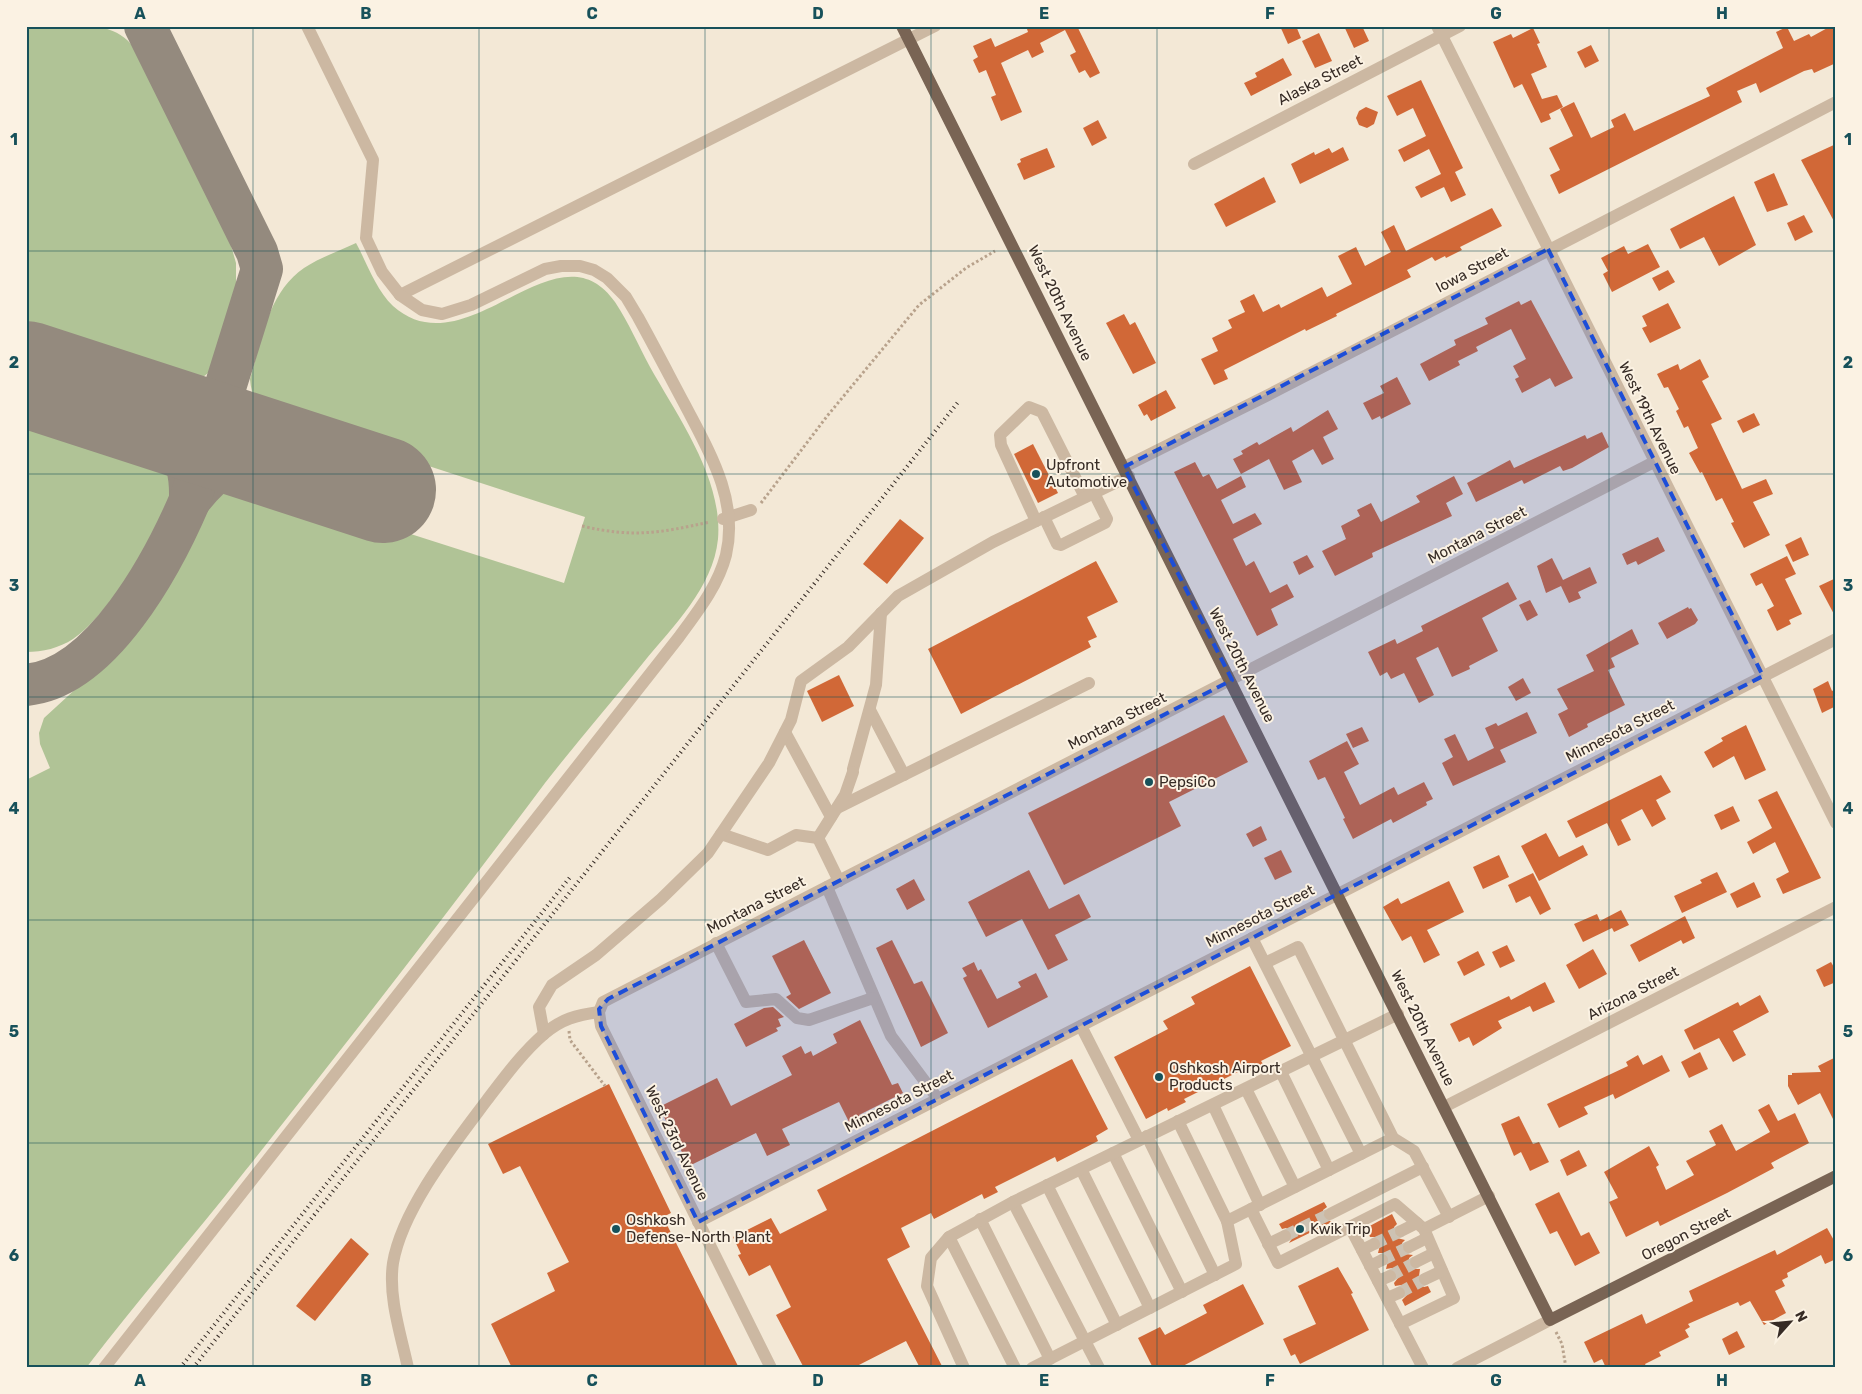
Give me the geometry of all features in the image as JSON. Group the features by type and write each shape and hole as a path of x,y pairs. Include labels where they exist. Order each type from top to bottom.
{"main road":[{"name":"West 20th Avenue","path":"902,26 1232,680 1550,1320"},
{"name":"Oregon Street","path":"1550,1320 1836,1176"}],"street":[{"path":"104,1368 708,597 726,556 726,518 717,466 638,317 626,298 607,278 594,270 580,266 561,266 545,270 471,305 442,314 422,310 400,295 382,272 366,238 372,160 307,26"},
{"path":"400,295 935,26"},
{"name":"Alaska Street","path":"1194,164 1439,31 1460,26"},
{"name":"West 19th Avenue","path":"1439,31 1836,823"},
{"name":"Iowa Street","path":"544,1034 539,1007 552,985 596,955 661,899 708,852 769,763 791,720 801,681 848,647 898,596 1040,519 1089,495 1126,472 1272,393 1836,102"},
{"path":"1029,407 1042,412 1089,495 1107,519 1104,523 1061,545 1056,544 1040,519 1001,445 1000,435 1029,407"},
{"name":"Montana Street","path":"599,1012 608,999 1654,462"},
{"path":"726,518 752,510"},
{"path":"818,838 845,795 853,771 876,685 882,613"},
{"name":"Minnesota Street","path":"698,1222 1836,639"},
{"path":"834,812 1089,683"},
{"path":"870,710 904,775"},
{"path":"785,732 834,812"},
{"path":"721,834 768,850 796,835 818,838"},
{"path":"818,838 839,881"},
{"path":"827,887 873,998 891,1036 938,1099"},
{"name":"Arizona Street","path":"1444,1107 1836,907"},
{"path":"1252,938 1361,1154"},
{"path":"716,943 746,1002 776,999 797,1018 809,1020 873,998"},
{"path":"1264,963 1298,947 1393,1138 1414,1151 1449,1217"},
{"path":"408,1368 392,1285 393,1263 403,1229 421,1195 465,1129 511,1068 544,1034 568,1018 599,1012"},
{"name":"West 23rd Avenue","path":"599,1012 602,1026 771,1368"},
{"path":"964,1368 927,1286 931,1258 948,1237 1047,1185 1398,1014"},
{"path":"1081,1026 1143,1138 1215,1275"},
{"path":"1281,1072 1329,1170"},
{"path":"1246,1089 1295,1187"},
{"path":"1213,1105 1256,1207 1268,1244 1278,1263 1395,1204 1422,1230 1454,1298 1400,1324"},
{"path":"1032,1368 1236,1264 1227,1222 1178,1121"},
{"path":"1227,1222 1393,1138"},
{"path":"1113,1153 1182,1292"},
{"path":"1330,1214 1423,1167"},
{"path":"1081,1169 1150,1308"},
{"path":"1047,1185 1117,1325"},
{"path":"1401,1231 1422,1230 1489,1196"},
{"path":"1013,1202 1099,1368"},
{"path":"980,1219 1050,1359"},
{"path":"1350,1227 1378,1281 1393,1295 1400,1324 1423,1368"},
{"path":"1409,1247 1422,1230"},
{"path":"1268,1244 1285,1236"},
{"path":"948,1237 1015,1368"},
{"path":"1362,1250 1374,1244"},
{"path":"1416,1262 1434,1253"},
{"path":"1370,1266 1382,1260"},
{"path":"1425,1279 1442,1271"},
{"path":"1378,1281 1390,1276"},
{"path":"1457,1368 1550,1320"}],"path":[{"path":"752,510 766,499 828,415 918,305 966,268 995,251"},
{"path":"582,526 604,531 636,534 726,518"},
{"path":"568,1018 570,1040 605,1086"},
{"path":"1550,1320 1562,1344 1566,1368"}],"highlighted area":[{"path":"1548,249 1763,676 698,1222 601,1026 599,1009 608,999 1232,680 1124,467"}],"green space":[{"path":"87,25 115,32 127,40 136,51 228,235 236,263 236,289 214,365 206,375 195,382 182,385 169,384 26,337 26,26"},
{"path":"356,243 387,300 393,306 421,321 451,322 480,312 539,284 566,277 592,281 615,302 620,310 685,428 706,471 718,516 718,539 715,557 700,590 690,606 557,768 321,1075 86,1368 26,1368 26,780 50,768 40,744 39,733 44,718 104,663 144,618 170,580 185,553 208,500 215,491 237,482 248,482 564,583 585,517 266,413 256,402 251,389 250,379 268,318 282,290 304,268"},
{"path":"26,411 158,454 174,477 171,495 151,541 103,611 87,628 68,642 51,649 26,652"}],"building":[{"path":"1026,26 1077,26 1100,73 1090,78 1085,70 1079,73 1070,55 1076,52 1065,30 1040,43 1044,52 1032,58 1028,50 1001,63 1022,112 1001,121 991,97 996,95 986,70 979,73 973,60 978,57 973,46 991,38 995,47 1028,32"},
{"path":"1280,26 1296,26 1301,38 1288,44"},
{"path":"1344,26 1362,26 1369,41 1354,48"},
{"path":"1831,26 1836,26 1836,63 1814,73 1812,69 1804,71 1760,93 1756,83 1737,91 1742,102 1559,194 1550,175 1560,170 1549,148 1573,136 1560,109 1574,102 1591,138 1614,127 1611,120 1625,113 1634,131 1710,96 1706,88 1783,48 1776,32 1787,27 1794,41 1809,34 1811,37"},
{"path":"1533,28 1540,43 1537,44 1547,67 1531,74 1542,99 1557,95 1563,107 1549,114 1551,119 1541,123 1522,84 1514,88 1493,42 1511,34 1513,38"},
{"path":"1319,33 1332,61 1315,68 1302,41"},
{"path":"1591,45 1599,61 1585,68 1577,52"},
{"path":"1283,58 1292,75 1251,96 1244,83 1257,77 1255,73"},
{"path":"1421,80 1463,168 1455,172 1466,195 1451,202 1444,187 1421,198 1415,187 1441,174 1429,149 1404,162 1398,150 1426,136 1413,108 1397,116 1387,96"},
{"path":"1366,107 1378,112 1374,124 1367,128 1359,125 1356,118 1359,111"},
{"path":"1098,120 1107,138 1092,146 1083,128"},
{"path":"1836,144 1836,225 1801,160"},
{"path":"1343,147 1349,160 1300,184 1291,164 1314,152 1315,155 1329,148 1332,153"},
{"path":"1047,148 1055,167 1024,180 1017,164 1021,162 1020,159"},
{"path":"1774,173 1788,205 1767,212 1754,182"},
{"path":"1264,177 1276,202 1226,227 1214,204"},
{"path":"1734,196 1756,245 1719,266 1704,237 1680,249 1670,229"},
{"path":"1492,208 1502,226 1460,247 1462,250 1446,258 1445,256 1435,261 1432,257 1407,270 1411,277 1336,314 1337,316 1306,331 1305,329 1224,370 1228,379 1214,385 1201,359 1218,351 1212,338 1232,328 1228,320 1245,312 1240,301 1254,294 1263,312 1279,304 1281,308 1322,287 1327,297 1352,284 1338,256 1356,247 1365,266 1391,252 1381,232 1394,225 1406,251"},
{"path":"1804,215 1813,232 1795,241 1787,223"},
{"path":"1648,244 1660,267 1612,292 1603,274 1608,271 1601,258 1624,246 1628,254"},
{"path":"1668,270 1675,282 1659,291 1652,278"},
{"path":"1531,300 1573,378 1555,387 1550,378 1522,393 1515,379 1519,377 1513,366 1526,359 1511,329 1476,347 1478,351 1458,361 1460,365 1429,381 1420,364 1456,345 1454,340 1488,324 1485,318 1519,301 1521,305"},
{"path":"1668,303 1681,328 1650,343 1642,328 1647,326 1642,316"},
{"path":"1124,314 1130,325 1135,322 1156,363 1133,374 1106,323"},
{"path":"1700,359 1709,377 1702,381 1722,419 1711,424 1742,489 1766,479 1773,494 1753,502 1770,535 1744,548 1731,523 1734,522 1722,498 1716,501 1702,472 1700,473 1689,453 1698,448 1688,426 1684,428 1676,411 1679,409 1668,387 1664,388 1657,374 1678,364 1680,370"},
{"path":"1397,377 1411,404 1381,419 1380,416 1372,420 1363,403 1384,393 1380,386"},
{"path":"1166,390 1176,408 1151,421 1147,414 1144,416 1138,405"},
{"path":"1328,410 1338,429 1323,437 1334,459 1322,465 1313,449 1292,461 1302,482 1284,490 1269,459 1241,474 1233,459 1243,454 1241,451 1257,442 1259,445 1291,427 1293,432"},
{"path":"1754,413 1760,425 1743,433 1737,421"},
{"path":"1602,432 1609,447 1572,468 1563,471 1560,466 1524,484 1522,480 1476,502 1467,483 1510,460 1514,468 1585,435 1587,439"},
{"name":"Upfront Automotive","path":"1033,444 1058,493 1038,503 1014,454"},
{"path":"1195,462 1203,477 1209,474 1217,489 1241,476 1246,487 1221,500 1233,524 1255,513 1262,524 1233,539 1246,566 1254,561 1270,593 1287,584 1294,597 1271,609 1278,625 1257,636 1174,472"},
{"path":"1454,476 1463,494 1446,503 1452,516 1372,553 1373,557 1335,576 1322,551 1346,539 1341,526 1360,516 1357,510 1371,503 1381,522 1420,502 1416,496"},
{"path":"900,519 924,538 887,584 863,564"},
{"path":"1658,537 1665,551 1638,565 1636,561 1627,565 1622,554"},
{"path":"1801,537 1809,555 1793,562 1785,545"},
{"path":"1307,555 1314,567 1299,575 1293,562"},
{"path":"1787,556 1796,574 1785,579 1802,614 1789,620 1791,624 1777,631 1767,610 1774,606 1762,583 1756,586 1750,574"},
{"path":"1552,558 1563,580 1590,567 1597,583 1578,592 1581,598 1569,603 1561,586 1546,593 1537,566"},
{"path":"1096,561 1118,602 1087,617 1097,637 1088,641 1091,647 961,714 928,649"},
{"path":"1836,578 1836,618 1819,586"},
{"path":"1508,582 1517,599 1482,618 1498,651 1469,666 1470,669 1452,677 1438,647 1416,658 1434,695 1419,703 1404,673 1391,679 1387,672 1380,676 1368,652 1395,639 1397,644 1423,631 1421,626"},
{"path":"1530,600 1538,615 1527,621 1519,605"},
{"path":"1688,607 1689,609 1691,608 1698,620 1695,624 1667,639 1658,623"},
{"path":"1632,629 1639,644 1611,658 1615,667 1608,670 1625,705 1587,724 1588,727 1569,737 1558,714 1568,709 1557,689 1594,671 1586,655"},
{"path":"839,675 854,706 822,722 807,691"},
{"path":"1523,678 1531,693 1516,701 1508,687"},
{"path":"1828,681 1832,691 1836,689 1836,706 1822,713 1813,689"},
{"path":"1527,712 1537,733 1500,750 1506,762 1453,786 1442,763 1453,757 1444,739 1455,734 1468,761 1494,748 1485,728 1496,723 1498,726"},
{"name":"PepsiCo","path":"1224,715 1248,762 1169,802 1181,826 1064,885 1028,813"},
{"path":"1746,725 1766,770 1745,780 1734,756 1713,768 1704,752 1723,741 1721,738"},
{"path":"1362,727 1369,741 1353,748 1346,734"},
{"path":"1347,741 1359,764 1344,772 1360,805 1394,787 1398,795 1424,782 1433,799 1426,802 1427,805 1393,823 1391,819 1353,839 1325,777 1318,780 1309,761"},
{"path":"1661,775 1671,792 1656,800 1666,819 1652,827 1642,809 1621,820 1631,840 1618,846 1607,823 1576,838 1567,821"},
{"path":"1777,791 1821,878 1783,894 1776,879 1789,872 1775,842 1753,854 1747,842 1772,828 1758,800"},
{"path":"1733,806 1740,821 1721,830 1714,815"},
{"path":"1261,826 1267,840 1253,847 1246,834"},
{"path":"1546,833 1559,857 1583,845 1588,855 1539,881 1521,846"},
{"path":"1281,850 1292,872 1275,880 1264,858"},
{"path":"1499,855 1509,877 1483,889 1473,867"},
{"path":"1029,870 1049,909 1079,894 1091,917 1055,935 1068,960 1048,970 1022,919 986,937 968,902"},
{"path":"1717,872 1727,892 1682,913 1674,896 1702,883 1700,880"},
{"path":"1533,873 1551,909 1540,915 1530,896 1516,903 1508,885"},
{"path":"914,879 925,900 907,910 896,889"},
{"path":"1449,881 1464,912 1427,930 1440,955 1424,963 1411,936 1402,941 1383,907 1398,898 1401,904"},
{"path":"1754,882 1761,897 1737,908 1730,894"},
{"path":"1621,910 1629,925 1614,932 1612,928 1583,942 1574,924 1597,914 1600,921"},
{"path":"1685,916 1695,938 1683,944 1681,940 1639,962 1630,945"},
{"path":"804,940 831,993 799,1009 786,997 791,994 772,956"},
{"path":"892,940 914,984 922,981 948,1033 921,1047 876,948"},
{"path":"1507,945 1515,961 1500,968 1492,952"},
{"path":"1593,949 1607,974 1579,989 1566,965"},
{"path":"1478,951 1485,965 1464,976 1457,962"},
{"path":"974,962 978,971 981,969 997,999 1021,987 1018,982 1036,973 1048,997 988,1028 963,978 967,976 962,968"},
{"path":"1831,962 1836,971 1836,982 1824,987 1816,970"},
{"path":"1250,966 1291,1046 1261,1061 1263,1064 1244,1074 1242,1070 1184,1099 1186,1102 1168,1111 1167,1108 1146,1119 1114,1057 1168,1029 1163,1021 1195,1004 1191,997"},
{"path":"1545,982 1555,1002 1533,1012 1530,1006 1498,1021 1502,1028 1473,1046 1469,1037 1459,1042 1450,1024 1509,996 1511,1000"},
{"path":"1760,995 1769,1012 1733,1031 1746,1055 1733,1062 1719,1038 1694,1050 1684,1030 1738,1002 1740,1006"},
{"path":"773,1007 784,1017 778,1019 781,1026 776,1028 778,1031 746,1047 734,1024 764,1008"},
{"path":"860,1020 892,1085 898,1083 903,1093 849,1122 839,1102 782,1129 790,1145 767,1156 756,1133 689,1166 659,1107 717,1078 731,1106 792,1075 782,1056 801,1046 805,1054 811,1051 813,1056 837,1043 833,1034"},
{"path":"1700,1052 1708,1069 1689,1078 1681,1062"},
{"path":"1638,1055 1643,1065 1662,1055 1670,1071 1615,1099 1613,1094 1584,1107 1588,1114 1559,1128 1547,1104 1628,1066 1626,1062"},
{"path":"1836,1057 1836,1125 1820,1093 1798,1105 1788,1086 1788,1075 1792,1075 1792,1073 1821,1072 1818,1066"},
{"path":"1072,1059 1108,1129 1096,1136 1098,1141 1057,1162 1055,1157 995,1187 998,1192 984,1199 982,1194 934,1219 931,1213 901,1228 910,1247 887,1259 943,1368 920,1368 906,1341 853,1368 804,1368 776,1315 791,1307 770,1265 749,1276 738,1255 741,1254 733,1237 771,1218 780,1234 827,1210 817,1190"},
{"name":"Oshkosh Defense-North Plant","path":"609,1084 671,1213 663,1217 739,1368 512,1368 491,1324 555,1291 547,1273 569,1262 520,1166 503,1174 488,1144"},
{"path":"1769,1104 1778,1121 1795,1113 1809,1143 1771,1163 1774,1168 1727,1193 1660,1226 1658,1221 1626,1237 1609,1202 1618,1198 1604,1172 1649,1146 1659,1165 1656,1167 1666,1190 1694,1175 1686,1161 1716,1145 1709,1131 1722,1124 1736,1151 1770,1132 1758,1110"},
{"path":"1519,1116 1533,1144 1539,1142 1549,1162 1530,1171 1521,1152 1514,1156 1501,1124"},
{"path":"1579,1150 1587,1166 1567,1176 1560,1160"},
{"path":"1559,1192 1581,1236 1589,1232 1600,1253 1575,1266 1557,1231 1550,1234 1535,1204"},
{"name":"Kwik Trip","path":"1324,1202 1327,1207 1323,1210 1323,1217 1326,1221 1334,1221 1289,1243 1293,1237 1292,1232 1286,1228 1282,1229 1279,1224"},
{"path":"1392,1214 1397,1224 1394,1227 1394,1234 1397,1238 1405,1240 1402,1243 1402,1250 1405,1254 1413,1255 1409,1258 1409,1265 1412,1269 1420,1269 1418,1283 1424,1287 1428,1286 1431,1292 1405,1306 1402,1300 1407,1295 1406,1289 1401,1285 1395,1286 1394,1283 1398,1278 1397,1272 1392,1268 1386,1269 1389,1257 1386,1253 1378,1253 1381,1241 1378,1237 1370,1237 1366,1228"},
{"path":"1827,1228 1836,1244 1836,1259 1825,1264 1821,1255 1787,1273 1788,1277 1782,1280 1785,1286 1775,1291 1786,1313 1764,1325 1750,1301 1740,1306 1738,1302 1688,1324 1690,1327 1685,1330 1689,1337 1659,1352 1661,1356 1645,1364 1647,1368 1606,1368 1602,1359 1594,1363 1584,1342 1642,1314 1646,1324 1693,1301 1689,1291 1775,1250 1777,1255"},
{"path":"351,1238 369,1254 315,1321 296,1306"},
{"name":"Kwik Trip","path":"1338,1267 1353,1293 1351,1294 1369,1330 1300,1364 1295,1354 1291,1356 1283,1339 1316,1324 1298,1286"},
{"path":"1243,1284 1264,1324 1179,1368 1153,1368 1138,1338 1160,1327 1165,1335 1207,1313 1203,1305"},
{"path":"1737,1331 1745,1347 1729,1355 1722,1339"}],"taxiway":[{"path":"26,685 54,678 80,662 104,640 126,614 164,554 190,500 262,269 257,252 145,26"},
{"path":"126,406 154,423 174,441 181,451 186,464 190,497"},
{"path":"190,500 208,479 228,465 250,458 278,456"}],"runway":[{"path":"26,374 383,490"}],"tunnel":[{"path":"1285,1236 1330,1214"},
{"path":"1374,1244 1401,1231"},
{"path":"1382,1260 1409,1247"},
{"path":"1390,1276 1416,1262"},
{"path":"1399,1293 1425,1279"}],"railway":[{"path":"193,1368 959,401"},
{"path":"180,1368 571,876"}],"place":[{"name":"Upfront Automotive","path":"1036,474"},
{"name":"PepsiCo","path":"1149,782"},
{"name":"Oshkosh Airport Products","path":"1159,1077"},
{"name":"Oshkosh Defense-North Plant","path":"616,1229"},
{"name":"Kwik Trip","path":"1300,1229"}]}
